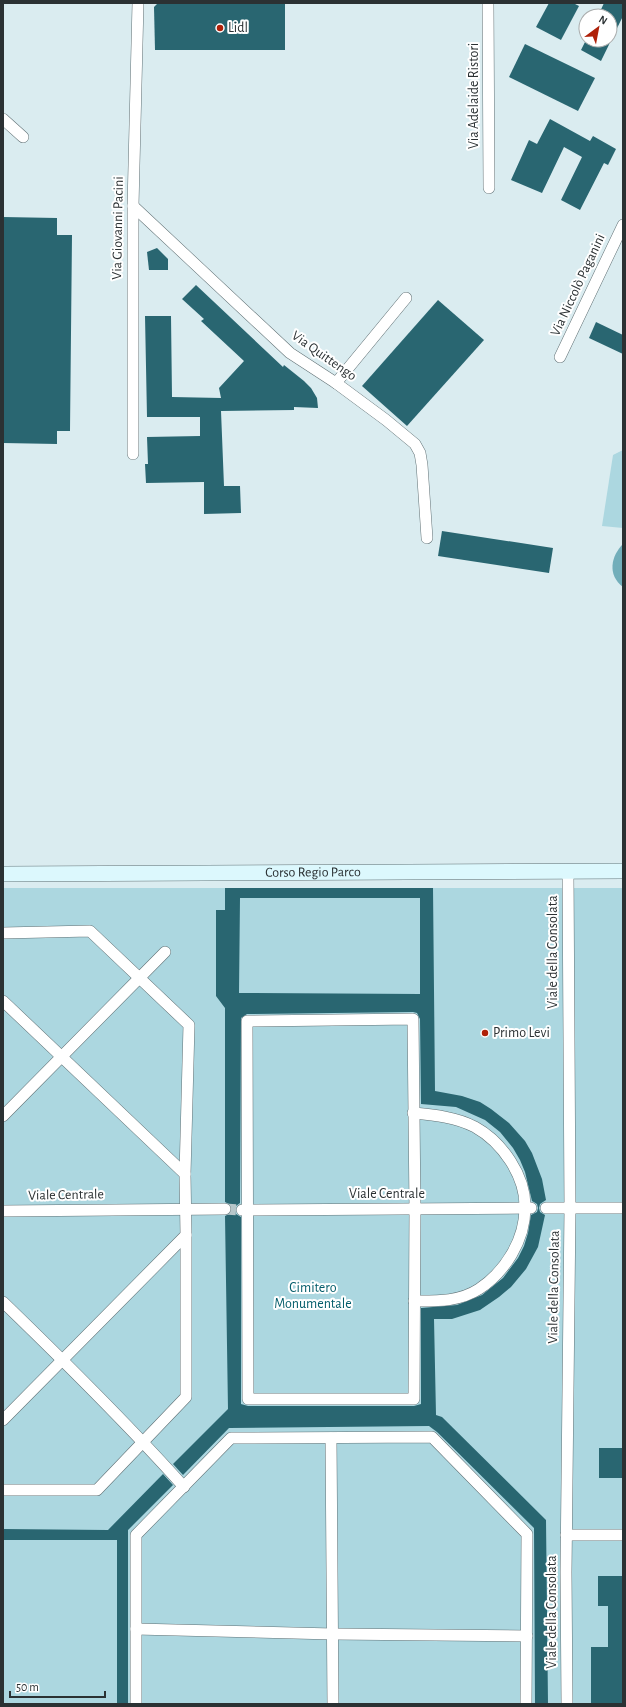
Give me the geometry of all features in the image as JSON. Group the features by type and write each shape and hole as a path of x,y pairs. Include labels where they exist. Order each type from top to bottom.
{"street":[{"name":"Via Giovanni Pacini","path":"133,454 133,206 138,3"},
{"name":"Via Adelaide Ristori","path":"488,3 489,188"},
{"path":"3,119 23,137"},
{"name":"Via Quittengo","path":"133,206 290,353 336,383 386,420 415,444 420,453 422,465 427,538"},
{"name":"Via Niccolò Paganini","path":"560,358 623,225"},
{"path":"336,383 406,298"},
{"name":"Viale della Consolata","path":"567,1704 566,1535 570,1209 568,871"},
{"name":"Corso Regio Parco","path":"3,874 623,871"},
{"path":"3,933 90,931 189,1025 186,1174 186,1397 97,1490 3,1490"},
{"path":"3,1116 165,952"},
{"path":"3,1000 61,1057 186,1174"},
{"path":"413,1019 415,1209 414,1399 248,1399 245,1210 247,1021 413,1019"},
{"path":"413,1113 447,1117 475,1127 495,1142 510,1160 521,1181 529,1208 514,1252 499,1272 478,1290 449,1301 414,1301"},
{"name":"Viale Centrale","path":"245,1210 529,1208"},
{"path":"546,1208 623,1208"},
{"name":"Viale Centrale","path":"3,1211 225,1209"},
{"path":"3,1420 186,1235"},
{"path":"3,1302 63,1359 143,1441 184,1487"},
{"path":"136,1704 136,1535 231,1438 432,1437 527,1534 526,1704"},
{"path":"331,1438 333,1704"},
{"path":"566,1535 623,1535"},
{"path":"136,1629 333,1634 526,1636"}],"green space":[{"path":"623,450 623,528 602,526 613,455"},
{"name":"Cimitero Monumentale","path":"3,888 623,888 623,1704 3,1704"}],"shaded area":[{"path":"623,544 623,587 615,577 612,566 616,554"}],"building":[{"name":"Lidl","path":"158,3 285,3 285,50 155,50 154,7"},
{"path":"549,3 573,3 579,6 561,40 536,27"},
{"path":"604,3 623,3 623,16 618,26 618,8 602,8"},
{"path":"525,44 595,78 578,111 509,77"},
{"path":"582,48 607,48 601,61 581,50"},
{"path":"550,119 590,141 593,136 616,149 608,165 604,163 580,210 561,200 582,157 564,147 542,193 511,180 529,140 537,144"},
{"path":"3,217 57,218 57,235 72,235 70,431 57,431 57,444 3,443"},
{"path":"157,248 168,259 168,270 149,270 147,252"},
{"path":"196,285 283,367 284,365 304,381 311,388 317,398 318,408 294,407 294,410 221,411 224,486 240,486 241,513 204,514 204,482 146,483 145,464 148,464 147,437 200,436 200,417 147,417 145,316 171,316 172,397 221,398 219,388 244,361 201,321 204,319 182,299"},
{"path":"438,300 484,340 407,426 362,386"},
{"path":"596,322 623,335 623,354 589,338"},
{"path":"442,531 553,548 549,573 438,556"},
{"path":"225,888 433,888 435,1091 462,1096 480,1102 509,1123 525,1141 532,1153 542,1179 546,1200 540,1204 539,1208 540,1212 545,1215 538,1247 526,1269 511,1287 480,1310 452,1319 434,1319 436,1415 442,1417 546,1520 548,1704 535,1704 534,1528 437,1432 429,1426 229,1428 183,1475 173,1464 228,1409 225,1216 231,1213 232,1209 231,1205 225,1202 225,1008 216,996 216,910 225,910","holes":["240,898 420,898 420,994 239,993","417,1013 420,1019 421,1104 456,1107 485,1120 500,1132 513,1148 520,1160 525,1172 532,1201 537,1204 538,1208 537,1212 531,1215 524,1246 518,1258 503,1278 482,1295 457,1305 421,1308 421,1404 414,1406 248,1406 241,1404 241,1217 236,1214 235,1210 236,1206 240,1203 241,1018 247,1014"]},
{"path":"599,1448 623,1448 623,1478 599,1478"},
{"path":"163,1474 173,1485 128,1530 128,1704 117,1704 117,1540 3,1540 3,1529 108,1530"},
{"path":"598,1576 623,1576 623,1704 591,1704 591,1647 608,1647 608,1606 598,1606"}],"tunnel":[{"path":"225,1209 242,1210"}],"place":[{"name":"Lidl","path":"220,28"},
{"name":"Primo Levi","path":"485,1033"}]}
